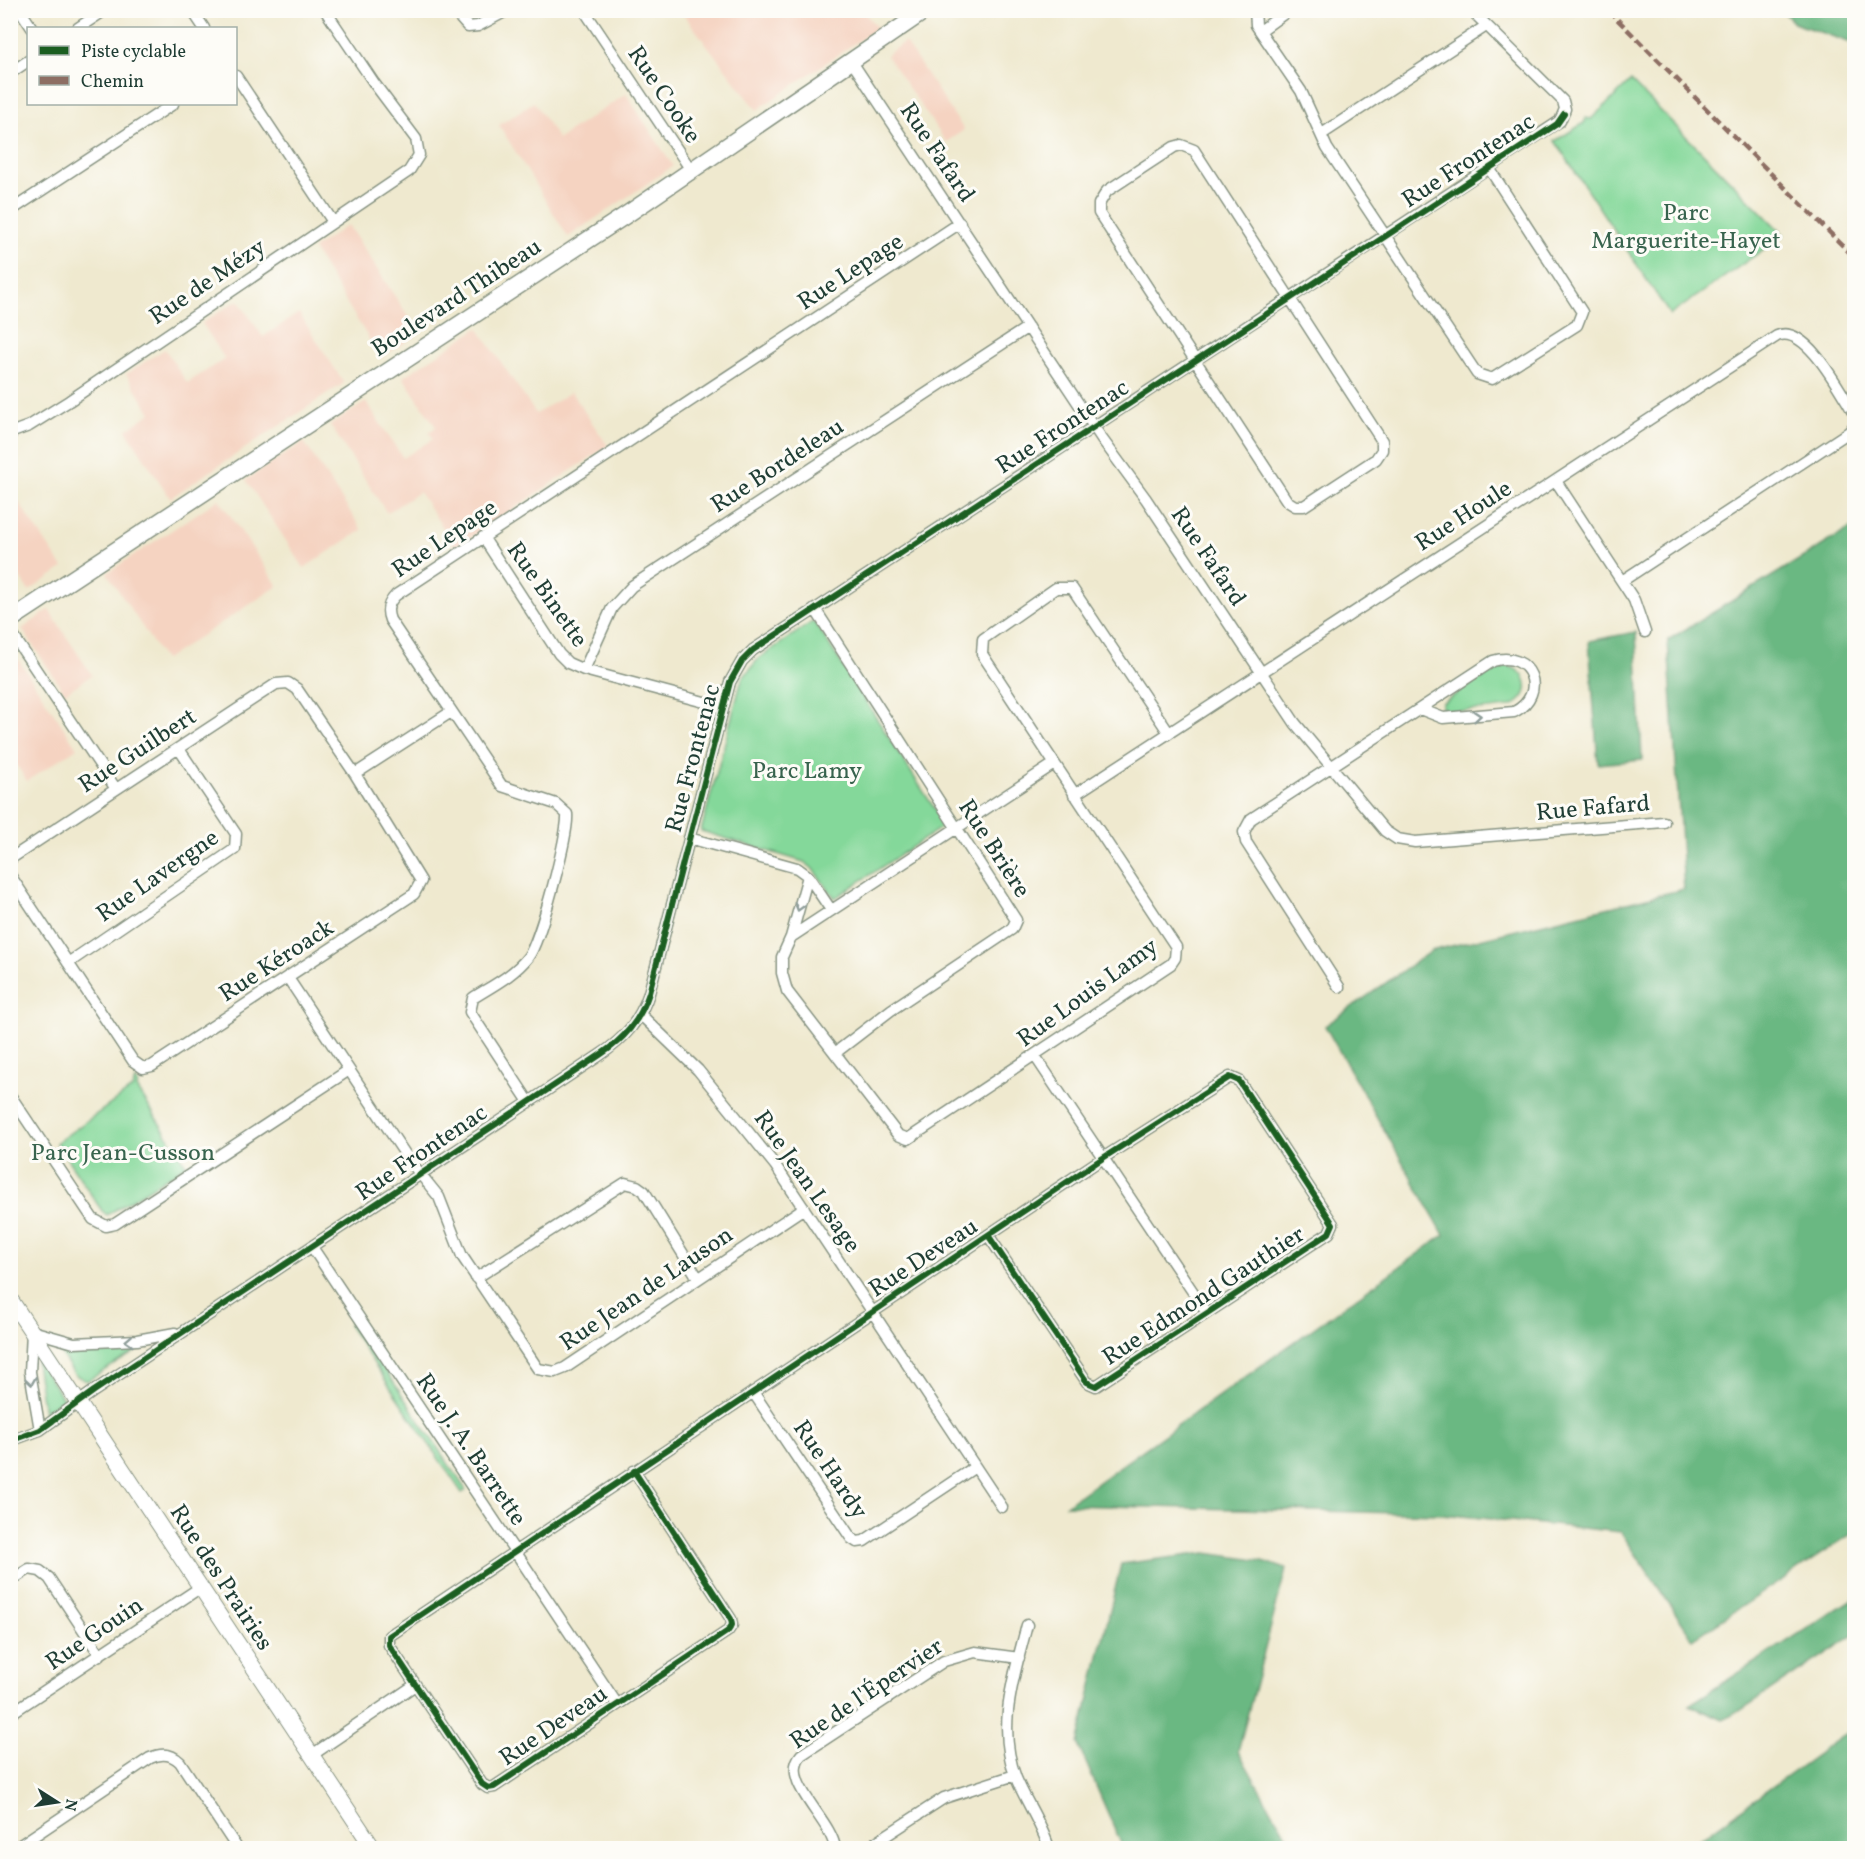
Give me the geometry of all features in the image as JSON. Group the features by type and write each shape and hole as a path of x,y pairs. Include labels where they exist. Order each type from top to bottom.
{"main road":[{"name":"Boulevard Thibeau","path":"10,620 691,170 926,10"},
{"name":"Rue des Prairies","path":"10,1299 373,1848"}],"street":[{"path":"20,10 31,27"},
{"path":"80,27 105,10"},
{"path":"192,10 203,27"},
{"name":"Rue de Mézy","path":"10,433 28,426 69,401 409,171 419,155 416,139 374,83 325,10"},
{"path":"453,10 468,27 478,26 508,10"},
{"name":"Rue Cooke","path":"584,10 691,170"},
{"path":"1255,10 1254,20 1301,91 1327,148 1478,374 1486,379 1498,378 1577,325 1582,312 1489,168"},
{"path":"1260,31 1288,10"},
{"path":"1322,134 1486,26 1471,10"},
{"name":"Rue Frontenac","path":"10,1441 40,1430 616,1043 631,1029 640,1014 653,978 732,677 745,658 815,609 1289,297 1557,124 1564,114 1563,101 1486,26"},
{"path":"10,73 27,62"},
{"name":"Rue Fafard","path":"852,62 1094,427 1146,499 1295,723 1385,831 1403,840 1427,841 1664,822"},
{"path":"237,78 333,222"},
{"path":"10,211 171,105"},
{"path":"1174,147 1191,148 1289,297 1382,444 1376,459 1301,507 1287,501 1195,360 1101,218 1098,208 1101,199 1117,185 1174,147"},
{"name":"Rue Lepage","path":"529,1102 470,1012 470,1005 473,998 519,967 535,946 543,925 567,814 556,804 505,788 390,620 388,606 396,596 483,537 960,223"},
{"name":"Rue Bordeleau","path":"584,670 612,608 632,586 1028,327"},
{"name":"Rue Houle","path":"1074,795 1782,334 1796,336 1808,346 1854,413"},
{"path":"1622,581 1849,432 1854,426"},
{"path":"1556,481 1638,608 1645,632"},
{"name":"Rue Binette","path":"483,537 559,654 568,663 584,670 723,707"},
{"name":"Rue Louis Lamy","path":"808,876 782,962 787,991 898,1135 905,1139 911,1137 1171,964 1176,955 1176,947 982,654 981,646 987,634 1061,586 1072,588 1169,733"},
{"name":"Rue Brière","path":"815,609 1015,917 1014,927 891,1010 835,1053"},
{"path":"10,631 116,789"},
{"path":"1339,987 1246,842 1244,832 1251,819 1493,661 1502,658 1520,662 1532,675 1532,693 1528,702 1514,712 1443,718 1420,709"},
{"name":"Rue Guilbert","path":"10,859 276,684 288,683"},
{"name":"Rue Kéroack","path":"10,875 133,1061 142,1068 152,1066 414,894 421,885 419,874 297,689 288,683"},
{"path":"355,774 451,712"},
{"name":"Rue Lavergne","path":"68,963 235,849 236,834 179,749"},
{"path":"791,937 1054,764"},
{"path":"689,838 792,866 808,876 831,910"},
{"name":"Rue Jean de Lauson","path":"288,978 349,1070 439,1197 455,1245 532,1364 541,1370 551,1372 565,1368 804,1208"},
{"name":"Rue Jean Lesage","path":"640,1014 675,1045 726,1103 775,1165 1002,1507"},
{"path":"1035,1056 1207,1313"},
{"path":"10,1095 93,1219 106,1226 115,1224 349,1070"},
{"name":"Rue Deveau","path":"634,1471 731,1619 732,1625 728,1631 494,1787 488,1788 482,1784 415,1685 389,1645 389,1636 514,1550 1103,1158 1223,1080 1234,1077"},
{"name":"Rue Edmond Gauthier","path":"988,1235 1087,1382 1093,1386 1099,1385 1329,1233 1333,1227 1326,1211 1239,1081 1234,1077"},
{"path":"476,1278 625,1183 637,1186 644,1191 698,1278"},
{"name":"Rue J. A. Barrette","path":"312,1247 617,1704"},
{"path":"40,1430 30,1372 32,1331 74,1343 150,1339 186,1330"},
{"name":"Rue Hardy","path":"753,1392 851,1538 857,1542 864,1541 975,1467"},
{"path":"10,1581 29,1569 46,1575 99,1655"},
{"name":"Rue Gouin","path":"10,1714 201,1587"},
{"path":"1027,1625 1006,1726 1015,1774 1049,1848"},
{"name":"Rue de l'Épervier","path":"835,1848 832,1835 795,1779 794,1767 801,1755 944,1661 975,1652 1019,1658"},
{"path":"312,1755 415,1685"},
{"path":"16,1848 150,1758 163,1754 172,1756 180,1762 237,1848"},
{"path":"867,1848 951,1795 1015,1774"}],"shaded area":[{"path":"681,11 863,11 877,28 757,110"},
{"path":"905,42 964,130 946,142 886,55"},
{"path":"626,94 673,166 568,237 499,125 534,102 558,139"},
{"path":"348,225 419,333 381,358 313,249"},
{"path":"238,300 263,337 299,313 344,383 170,498 126,430 151,413 126,374 165,349 187,383 225,359 202,323"},
{"path":"478,328 536,414 571,392 608,446 456,547 419,492 387,513 330,425 366,402 403,458 433,439 429,432 436,427 403,377"},
{"path":"304,442 362,530 304,568 246,480"},
{"path":"11,491 63,568 29,591 11,564"},
{"path":"219,499 278,586 164,660 107,573"},
{"path":"49,610 92,675 65,693 22,629"},
{"path":"10,647 77,748 27,781 11,757"}],"green space":[{"path":"1783,11 1854,11 1854,44 1794,23"},
{"name":"Parc Marguerite-Hayet","path":"1631,81 1784,235 1670,315 1555,141 1584,123 1586,118 1591,119"},
{"path":"1854,526 1854,1532 1693,1639 1621,1532 1442,1514 1066,1505 1444,1235 1325,1026 1431,951 1684,889 1668,640"},
{"name":"Parc Lamy","path":"812,622 816,624 945,825 835,898 812,868 804,862 701,831 742,679 759,658"},
{"path":"1636,632 1642,760 1598,764 1589,641"},
{"path":"1500,666 1515,669 1524,678 1526,691 1517,703 1492,709 1442,710 1442,703"},
{"name":"Parc Jean-Cusson","path":"135,1080 138,1083 137,1088 186,1165 177,1171 182,1179 176,1172 107,1215 62,1151 52,1158 61,1151 56,1143 133,1088"},
{"path":"353,1322 466,1490 462,1493 348,1325"},
{"path":"137,1347 138,1350 87,1381 75,1375 59,1351"},
{"path":"38,1361 64,1400 44,1413 36,1362"},
{"path":"1206,1553 1263,1561 1286,1569 1238,1751 1293,1848 1123,1848 1078,1744 1121,1564"},
{"path":"1854,1598 1854,1635 1735,1714 1723,1720 1689,1705"},
{"path":"1854,1728 1854,1848 1687,1848"}],"marked path":[{"path":"1608,10 1854,257"}],"cycle path":[{"path":"10,1441 40,1430 94,1391 600,1055 624,1036 636,1021 649,993 730,682 742,661 753,650 1557,124 1564,114"},
{"path":"634,1471 731,1619 732,1625 728,1631 494,1787 488,1788 482,1784 389,1645 389,1636 1103,1158 1230,1077 1239,1081 1333,1224 1329,1233 1096,1386 1087,1382 988,1235"}]}
